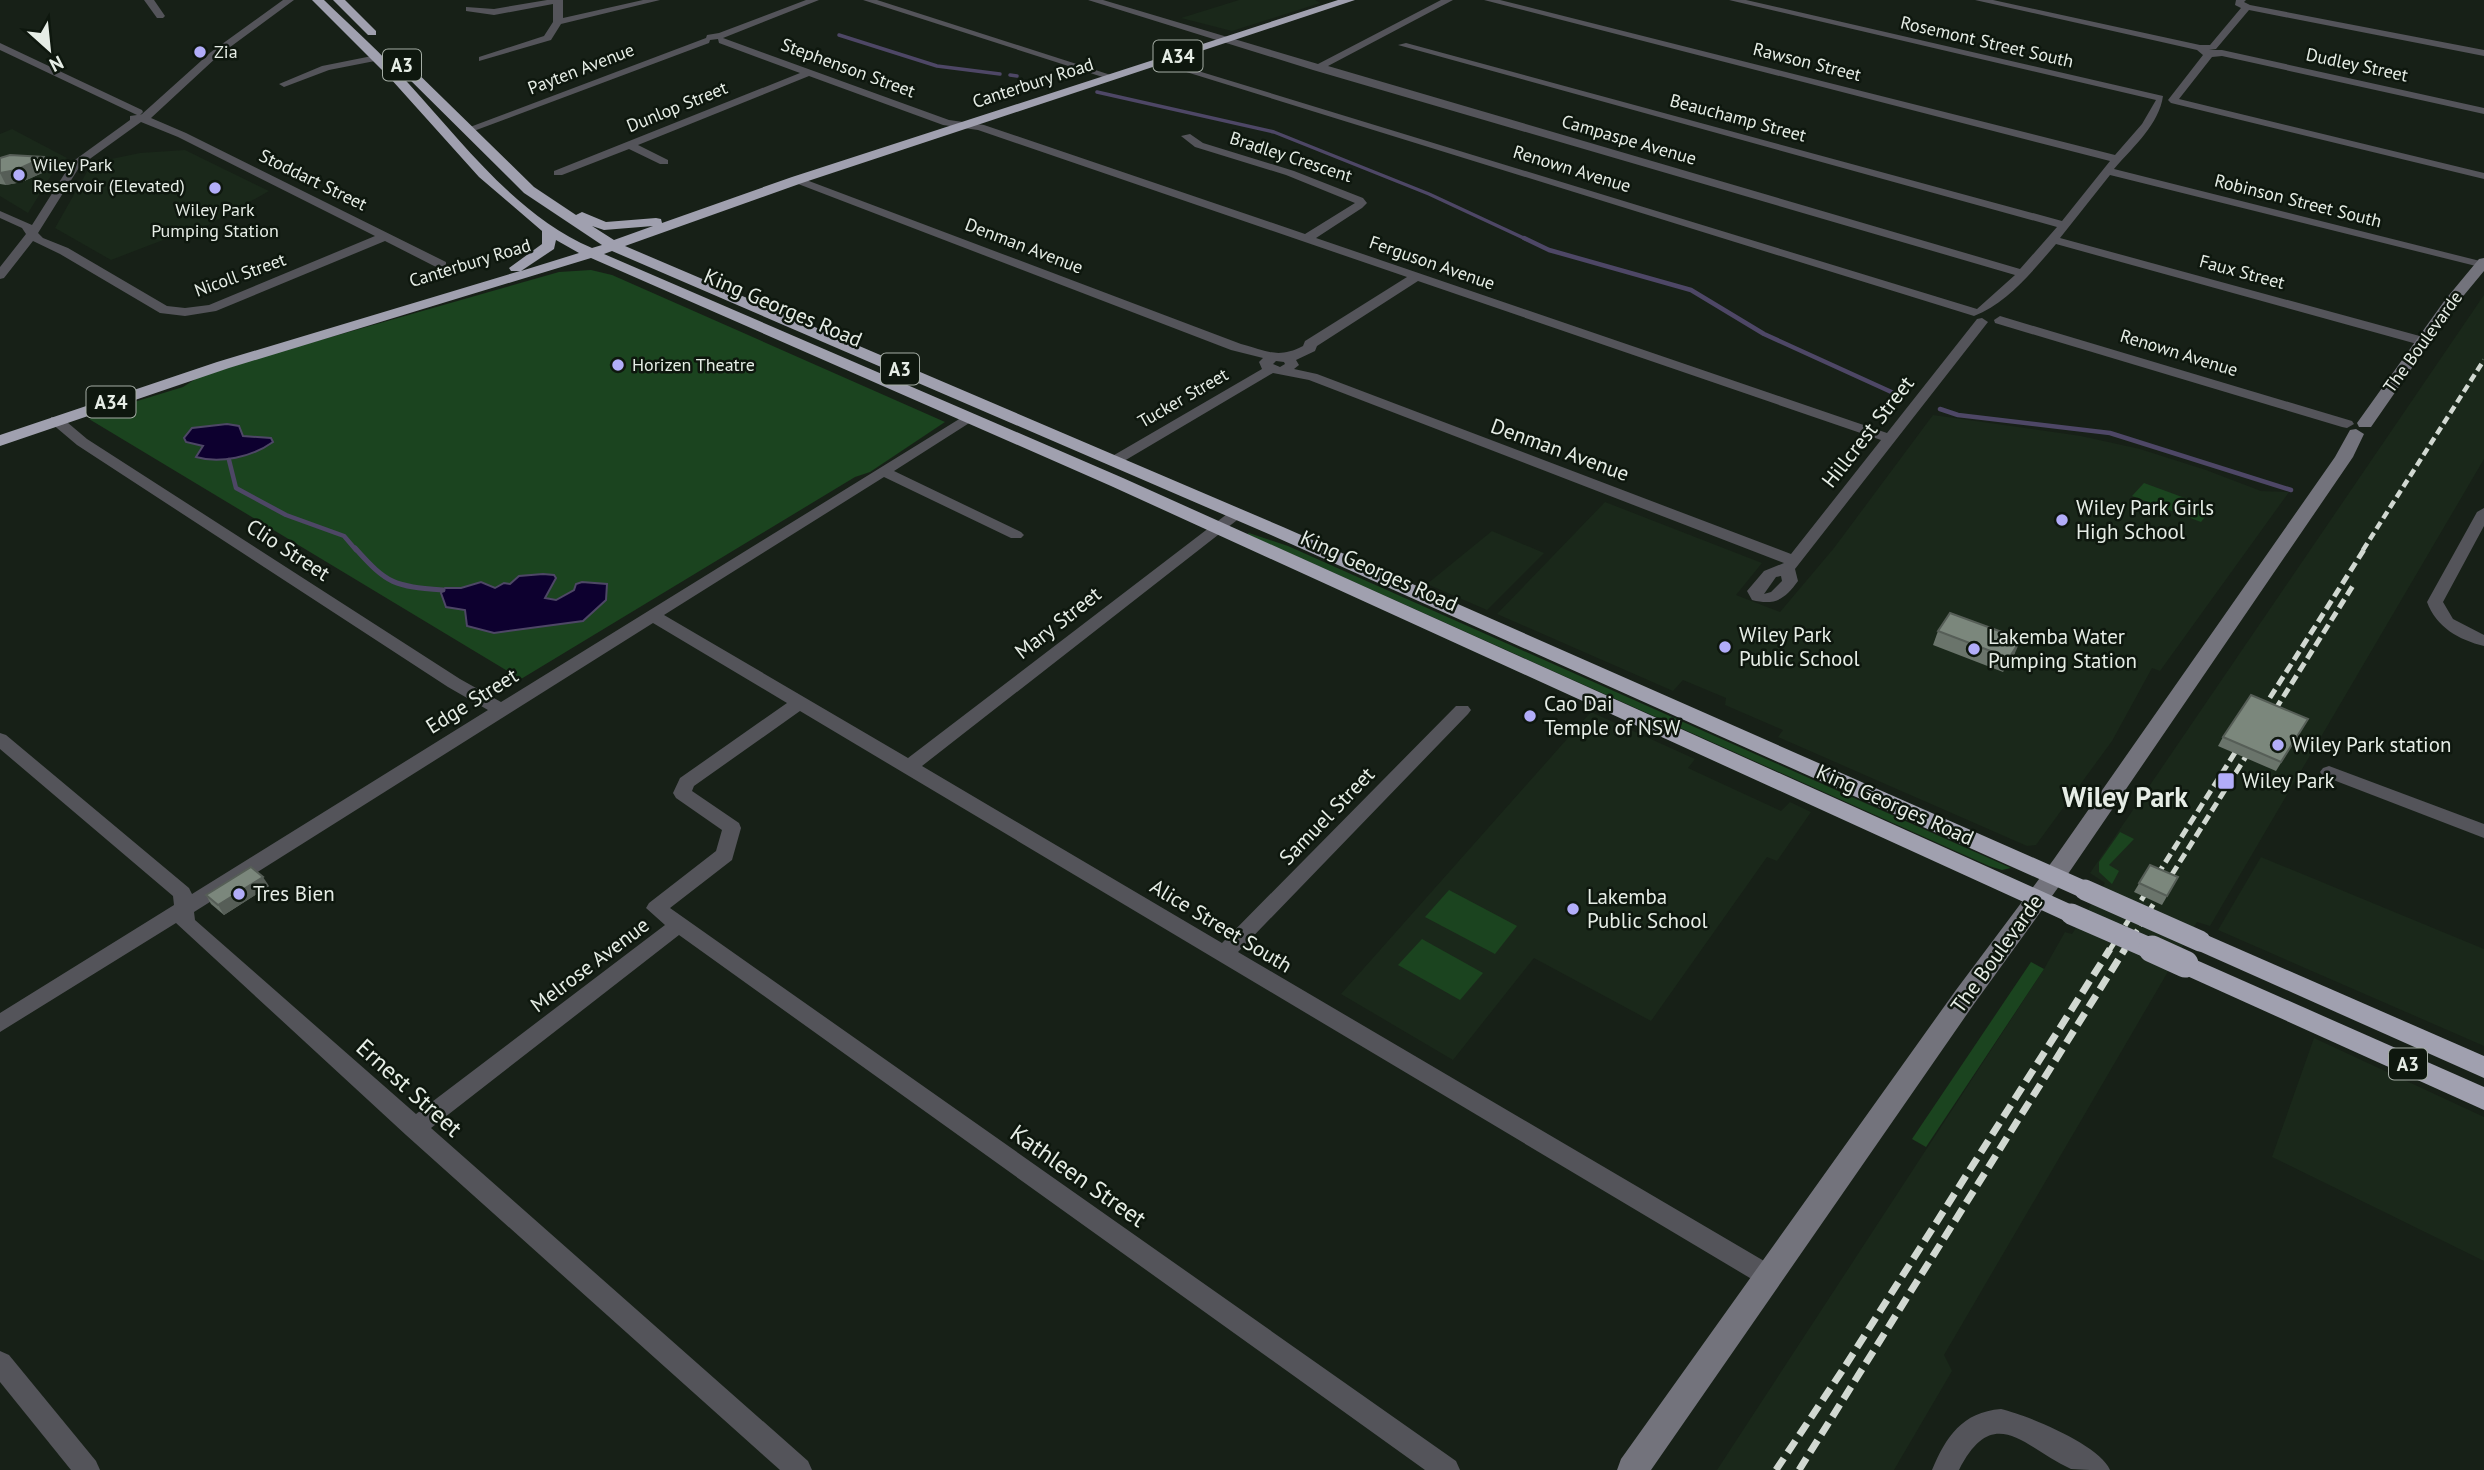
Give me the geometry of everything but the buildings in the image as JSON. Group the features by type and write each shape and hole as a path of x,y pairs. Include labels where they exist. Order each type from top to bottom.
{"highway":[{"name":"King Georges Road","path":"318,0 377,58 491,185 549,229 586,251 1219,527 2036,899 2484,1099"},
{"name":"King Georges Road","path":"339,0 503,167 547,203 608,243 1236,514 2484,1067"},
{"name":"Canterbury Road","path":"0,441 223,365 538,271 608,243 1344,0"},
{"path":"547,203 604,226 657,222"},
{"name":"Canterbury Road","path":"608,243 698,208 729,204"},
{"path":"658,265 651,254 652,244 660,237 729,204"},
{"path":"513,271 549,246 549,229"},
{"name":"Canterbury Road","path":"223,365 307,333 586,251"},
{"path":"538,271 581,266 638,274"}],"street":[{"path":"149,0 160,16"},
{"path":"558,22 655,0"},
{"path":"721,39 814,0"},
{"path":"868,0 1107,78"},
{"name":"Campaspe Avenue","path":"1093,0 2021,273"},
{"path":"1317,68 1448,0"},
{"name":"Rawson Street","path":"1489,0 2117,159"},
{"name":"Rosemont Street South","path":"1734,0 2484,176"},
{"name":"Dudley Street","path":"1980,0 2484,111"},
{"path":"2224,0 2484,51"},
{"path":"469,9 494,12 558,1 558,22 548,38 482,59"},
{"path":"0,275 32,234 76,164 122,129 138,113 164,97 284,2"},
{"name":"Hillcrest Street","path":"1790,565 1889,438 1979,315 2005,293 2187,80 2249,3"},
{"name":"Payten Avenue","path":"467,130 706,41 721,39"},
{"name":"Stephenson Street","path":"721,39 947,123 963,126"},
{"name":"Beauchamp Street","path":"1403,45 2063,225"},
{"name":"Stoddart Street","path":"0,46 443,265"},
{"path":"284,84 326,68 377,58"},
{"name":"Renown Avenue","path":"1159,62 1979,315"},
{"name":"Dunlop Street","path":"558,173 808,73"},
{"name":"Stoddart Street","path":"122,129 138,113"},
{"name":"Ferguson Avenue","path":"963,126 992,131 1889,438"},
{"name":"Bradley Crescent","path":"1186,136 1199,145 1297,175 1359,200 1361,203 1358,206 1306,239"},
{"path":"630,145 664,162"},
{"name":"Robinson Street South","path":"2107,172 2482,264"},
{"name":"Denman Avenue","path":"797,180 1237,347 1285,360 1312,377 1790,565"},
{"name":"Nicoll Street","path":"0,214 26,226 39,241 64,251 164,310 185,312 212,308 386,236"},
{"name":"Faux Street","path":"2051,239 2422,341"},
{"name":"The Boulevarde","path":"1632,1470 2053,876 2344,457 2356,427 2482,264"},
{"name":"Tucker Street","path":"1114,461 1285,360 1416,276"},
{"name":"Hillcrest Street","path":"1999,317 2005,293"},
{"path":"1979,315 1992,323 1999,317"},
{"name":"Renown Avenue","path":"1999,317 2356,427"},
{"name":"Edge Street","path":"0,1024 969,416"},
{"name":"Clio Street","path":"56,420 82,442 454,683 501,710"},
{"path":"883,471 1016,535"},
{"path":"2484,512 2435,598 2438,613 2457,629 2484,640"},
{"name":"Mary Street","path":"909,768 1236,514"},
{"name":"Alice Street South","path":"652,615 1768,1276"},
{"name":"Melrose Avenue","path":"414,1128 680,925 656,908 725,855 732,828 682,793 686,782 799,703"},
{"name":"Samuel Street","path":"1224,954 1462,710"},
{"name":"Ernest Street","path":"0,739 182,894 186,923 799,1470"},
{"path":"2329,772 2484,831"},
{"name":"Kathleen Street","path":"680,925 1447,1470"},
{"path":"0,1363 87,1470"},
{"path":"1945,1470 1957,1447 1971,1430 1993,1419 2021,1425 2096,1470"}],"shaded area":[{"path":"1239,0 1315,0 1320,3 1232,31 1181,18"},
{"path":"12,129 67,158 57,166 28,213 0,196 0,134"},
{"path":"185,150 269,191 201,229 197,227 111,260 55,228 92,163 140,153"},
{"path":"2484,295 2484,459 2210,926 2197,922 1944,1355 1952,1371 1894,1470 1717,1470 2044,969 2065,932 2072,934 2105,883 2090,873"},
{"path":"1933,415 2081,436 2140,449 2261,491 2289,492 2160,671 2152,668 2112,741 2036,845 2027,846 1778,737 1783,730 1725,705 1726,698 1683,680 1673,691 1497,614 1605,502 1762,563 1736,595 1780,612 1834,548"},
{"path":"227,424 239,426 243,436 271,438 273,442 236,458 215,460 196,457 203,446 186,442 184,438 192,428"},
{"path":"1492,531 1544,553 1487,610 1427,584"},
{"path":"554,575 556,578 545,598 556,600 582,582 607,584 606,600 583,621 494,633 467,626 465,610 446,607 441,593 445,588 461,588 481,582 495,588 504,583 510,584 519,576"},
{"name":"Lakemba Public School","path":"1591,712 1695,759 1688,768 1781,811 1790,802 1811,812 1777,861 1767,857 1651,1021 1534,958 1453,1060 1341,994"},
{"path":"2261,857 2484,949 2484,1046 2218,930"},
{"path":"2314,1038 2484,1117 2484,1261 2272,1157"}],"green space":[{"path":"591,270 612,275 945,422 870,472 855,477 521,679 89,419 261,357 559,272"},
{"path":"2144,483 2212,508 2201,522 2132,496"},
{"path":"1247,534 1288,546 2011,868 2002,870 1989,866"},
{"path":"2120,832 2134,839 2109,865 2119,871 2112,884 2099,872 2099,862"},
{"path":"1449,890 1517,926 1495,954 1425,917"},
{"path":"1422,939 1483,973 1460,1000 1398,965"},
{"path":"2031,962 2044,969 1926,1147 1912,1139"}],"waterway":[{"path":"839,35 937,66 1000,74"},
{"path":"1010,75 1017,76"},
{"path":"1097,92 1274,132 1429,194 1528,240"},
{"path":"1524,238 1549,250 1691,290 1764,334 1898,395"},
{"path":"1940,409 1958,415 2110,433 2291,490"},
{"path":"229,460 236,488 286,515 344,536 356,550"},
{"path":"355,548 376,570 393,581 413,587 443,590"}],"railway":[{"path":"2363,550 2484,360"},
{"path":"2109,951 2365,548"},
{"path":"2124,951 2354,584"},
{"path":"1776,1470 1842,1371 2110,949"},
{"path":"1799,1470 2125,949"}],"place":[{"name":"Zia","path":"200,52"},
{"name":"Wiley Park Reservoir (Elevated)","path":"19,175"},
{"name":"Wiley Park Pumping Station","path":"215,188"},
{"name":"Horizen Theatre","path":"618,365"},
{"name":"Wiley Park Girls High School","path":"2062,520"},
{"name":"Wiley Park Public School","path":"1725,647"},
{"name":"Lakemba Water Pumping Station","path":"1974,649"},
{"name":"Cao Dai Temple of NSW","path":"1530,716"},
{"name":"Wiley Park station","path":"2278,745"},
{"name":"Wiley Park","path":"2226,781"},
{"name":"Tres Bien","path":"239,894"},
{"name":"Lakemba Public School","path":"1573,909"}],"district":[{"name":"Wiley Park","path":"2125,797"}]}
